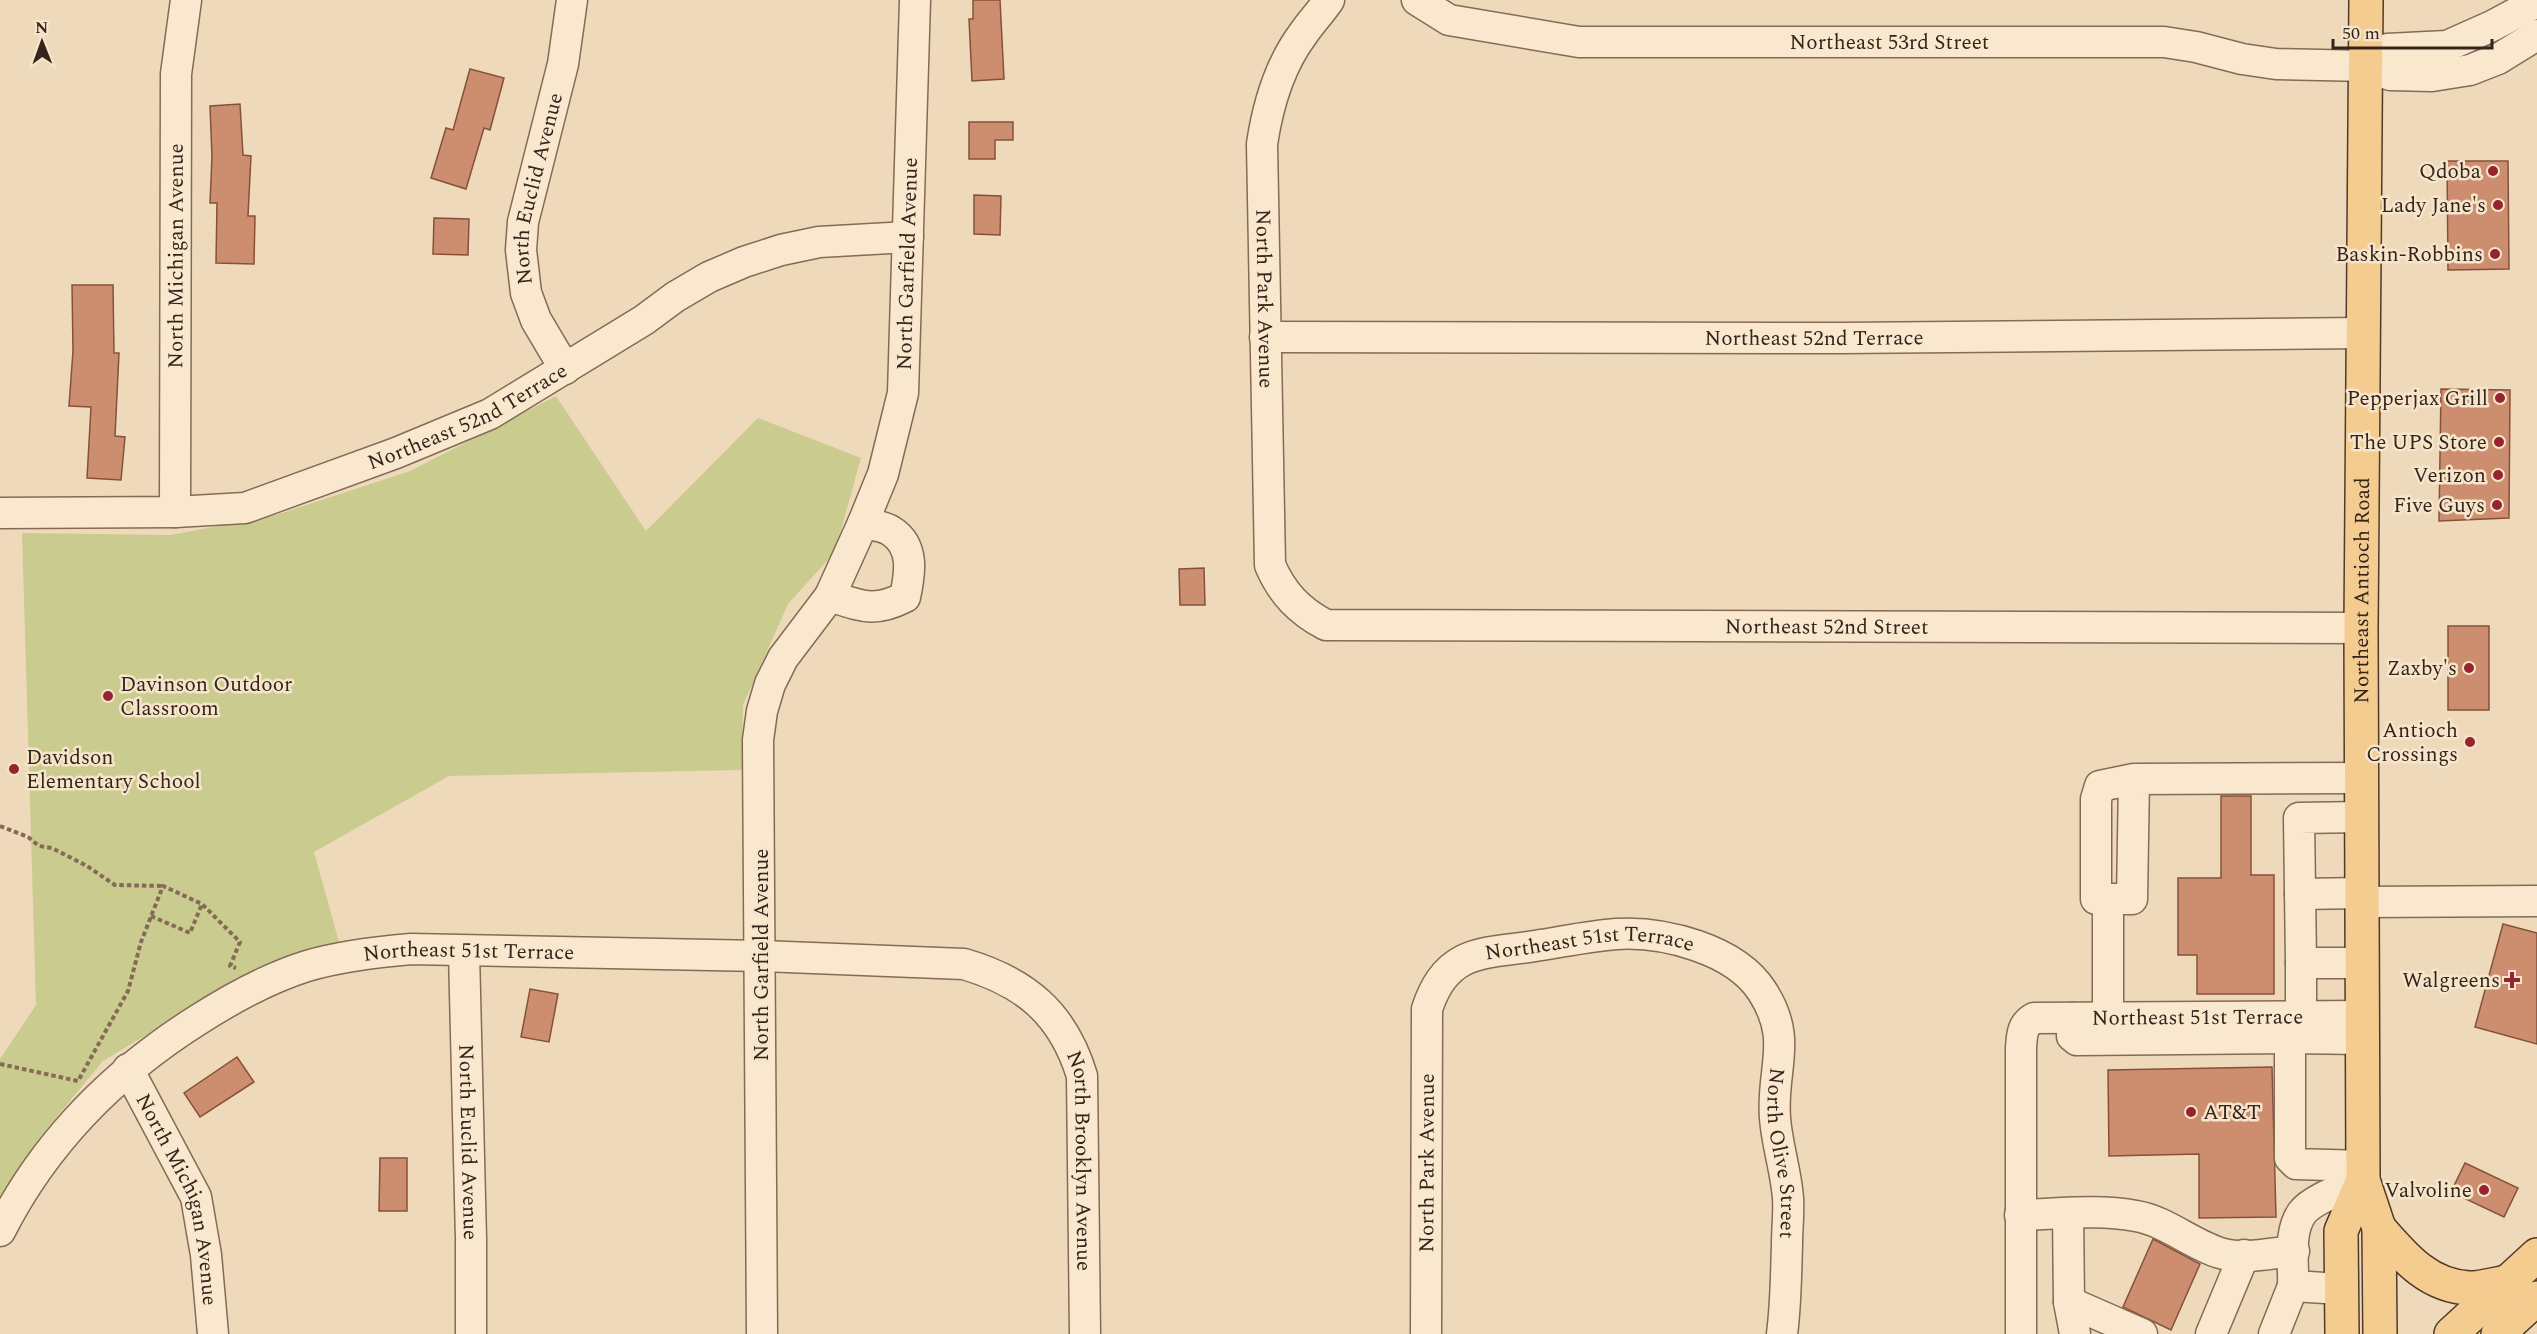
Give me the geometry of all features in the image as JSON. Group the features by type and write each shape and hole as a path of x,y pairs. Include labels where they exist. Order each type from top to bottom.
{"main road":[{"name":"Northeast Antioch Road","path":"2342,1334 2342,1231 2363,1173 2361,628 2367,0"},
{"path":"2363,1173 2379,1228 2380,1334"},
{"path":"2379,1228 2412,1265 2449,1285 2471,1288 2507,1282"},
{"path":"2451,1334 2537,1255"},
{"path":"2321,1334 2341,1289"},
{"path":"2498,1334 2537,1298"}],"street":[{"name":"North Michigan Avenue","path":"175,512 176,74 186,0"},
{"name":"North Euclid Avenue","path":"564,369 533,311 526,292 521,250 523,222 563,64 572,0"},
{"name":"North Garfield Avenue","path":"762,1334 758,740 762,711 770,684 783,658 830,596 863,523 883,474 903,393 915,0"},
{"name":"North Park Avenue","path":"1297,606 1282,589 1270,565 1262,144 1266,114 1287,59 1329,0"},
{"name":"Northeast 53rd Street","path":"1417,0 1449,20 1579,42 2164,42 2277,64 2367,66 2390,75 2432,76 2470,70 2498,59 2537,35"},
{"path":"2367,66 2387,49 2447,46 2537,2"},
{"name":"Northeast 52nd Terrace","path":"0,513 175,512 244,508 396,453 490,414 644,320 675,297 709,277 744,262 781,250 819,242 908,237"},
{"name":"Northeast 52nd Terrace","path":"1264,337 1843,339 2363,333"},
{"path":"830,596 869,608 890,605 905,597 911,572 907,547 891,531 863,523"},
{"name":"Northeast 52nd Street","path":"1297,606 1326,625 2361,628"},
{"path":"2108,1017 2108,899 2096,899 2097,789 2100,786 2134,779 2361,778"},
{"path":"2362,817 2299,818 2301,963 2290,1158 2296,1164 2363,1173"},
{"path":"2300,894 2537,901"},
{"name":"Northeast 51st Terrace","path":"1432,994 1451,969 1477,955 1617,934 1649,936 1697,946 1728,958 1753,979"},
{"name":"Northeast 51st Terrace","path":"0,1231 41,1164 75,1120 128,1069 172,1036 231,999 305,967 357,954 411,949 464,952 761,956 964,964 994,973 1021,988 1037,1001"},
{"name":"North Euclid Avenue","path":"464,952 471,1334"},
{"path":"2301,963 2362,963"},
{"name":"North Olive Street","path":"1753,979 1769,1002 1775,1016 1780,1045 1775,1089 1775,1119 1788,1199 1785,1308 1782,1334"},
{"name":"North Park Avenue","path":"1426,1334 1427,1009 1432,994"},
{"name":"North Brooklyn Avenue","path":"1037,1001 1064,1033 1082,1076 1085,1334"},
{"name":"Northeast 51st Terrace","path":"2020,1215 2021,1047 2022,1032 2026,1023 2034,1018 2108,1017 2296,1027"},
{"path":"2072,1018 2072,1036 2076,1040 2296,1027 2362,1027"},
{"name":"North Michigan Avenue","path":"128,1069 196,1197 206,1255 213,1334"},
{"path":"2274,1334 2293,1286 2294,1233 2302,1212 2363,1173"},
{"path":"2021,1334 2020,1215 2111,1213 2138,1216 2165,1226 2222,1254 2244,1255 2294,1251"},
{"path":"2068,1214 2069,1302 2075,1334"},
{"path":"2211,1334 2244,1255"},
{"path":"2293,1286 2341,1289"},
{"path":"2069,1302 2142,1334"}],"path":[{"path":"0,826 28,837 39,846 52,848 87,866 115,885 163,886 202,904 240,942 230,966 269,981"},
{"path":"0,1065 78,1081 129,991 141,942 163,886"},
{"path":"151,916 190,933 202,904"}],"green space":[{"path":"556,396 646,531 758,418 861,458 835,552 788,604 743,705 742,770 449,776 314,852 341,949 224,988 103,1061 41,1136 0,1203 0,1059 36,1005 22,533 171,535 276,515 410,471"}],"building":[{"path":"973,0 1000,0 1004,79 972,81 969,19 973,19"},
{"path":"470,69 504,78 490,130 484,128 466,189 431,178 446,128 453,130"},
{"path":"240,104 243,155 251,156 248,216 255,216 254,264 216,263 217,203 210,203 212,157 210,106"},
{"path":"969,122 1013,122 1013,140 995,140 995,159 969,159"},
{"path":"2447,161 2508,161 2509,269 2448,270"},
{"path":"974,195 1001,196 1000,235 974,234"},
{"path":"434,218 469,219 468,255 433,254"},
{"path":"72,285 113,285 114,353 119,353 115,436 125,437 121,480 87,478 91,407 69,406 73,351"},
{"path":"2441,389 2510,390 2509,518 2439,521"},
{"path":"1204,568 1205,605 1180,605 1179,569"},
{"name":"Zaxby's","path":"2448,626 2489,626 2489,710 2448,710"},
{"path":"2221,796 2251,796 2251,875 2274,875 2274,994 2197,994 2197,955 2178,955 2178,878 2221,878"},
{"name":"Walgreens","path":"2503,924 2537,933 2537,1044 2475,1027"},
{"path":"530,989 558,994 549,1042 521,1037"},
{"path":"237,1057 254,1082 200,1117 184,1093"},
{"name":"AT&T","path":"2272,1067 2276,1217 2199,1218 2199,1154 2109,1156 2108,1070"},
{"path":"380,1158 407,1158 407,1211 379,1211"},
{"name":"Valvoline","path":"2465,1163 2518,1188 2504,1217 2451,1192"},
{"path":"2153,1239 2200,1264 2171,1330 2123,1307"}],"place":[{"name":"Qdoba","path":"2493,171"},
{"name":"Lady Jane's","path":"2498,205"},
{"name":"Baskin-Robbins","path":"2495,254"},
{"name":"Pepperjax Grill","path":"2500,398"},
{"name":"The UPS Store","path":"2499,442"},
{"name":"Verizon","path":"2498,475"},
{"name":"Five Guys","path":"2497,505"},
{"name":"Zaxby's","path":"2469,668"},
{"name":"Davinson Outdoor Classroom","path":"108,696"},
{"name":"Antioch Crossings","path":"2470,742"},
{"name":"Davidson Elementary School","path":"14,769"},
{"name":"Walgreens","path":"2512,980"},
{"name":"AT&T","path":"2191,1112"},
{"name":"Valvoline","path":"2484,1190"}]}
